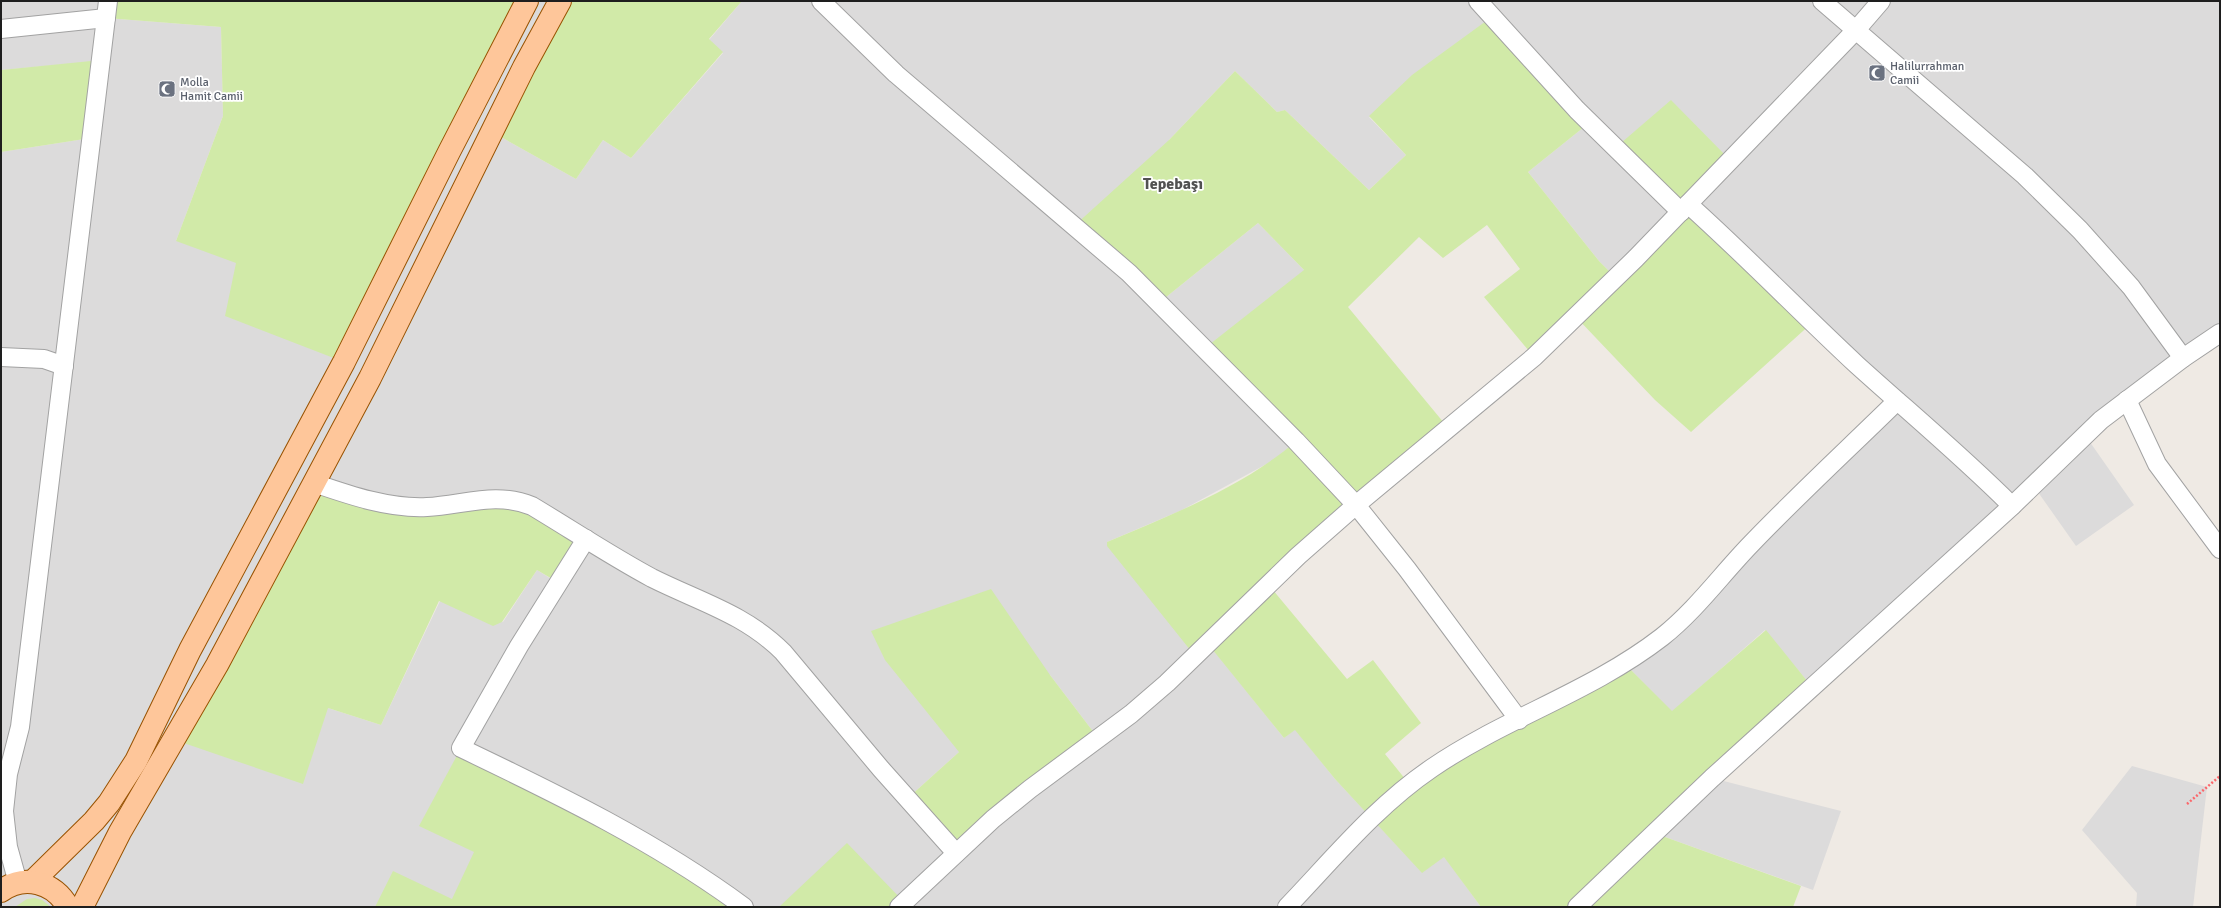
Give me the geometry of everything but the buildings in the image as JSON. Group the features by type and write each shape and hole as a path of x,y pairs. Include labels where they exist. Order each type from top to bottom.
{"main road":[{"path":"17,886 94,821 109,803 136,761 190,650 344,362 452,145 527,1"},
{"path":"82,907 120,832 217,666 370,378 524,68 560,1"},
{"path":"17,886 54,890 68,907"}],"street":[{"path":"822,1 896,74 1129,273 1210,353 1356,505 1407,569 1519,720"},
{"path":"1478,1 1577,110 1897,400 1962,456 2012,506"},
{"path":"1822,1 2025,176 2080,230 2131,288 2183,358"},
{"path":"899,907 956,853 1030,789 1131,714 1167,683 1256,595 1356,505 1534,357 1684,208 1856,30 1881,1"},
{"path":"1,28 107,9 20,727 4,794 4,825 17,886"},
{"path":"1577,907 1718,773 2012,506 2067,451 2101,420 2183,358 2220,333"},
{"path":"1,356 44,359 64,366"},
{"path":"1287,907 1362,828 1416,780 1459,752 1579,690 1612,670 1672,628 1699,602 1750,545 1897,400"},
{"path":"2127,400 2157,464 2220,548"},
{"path":"314,482 351,495 410,507 427,507 493,498 519,501 653,578 747,622 769,638 956,853"},
{"path":"586,539 519,646 460,748 555,793 644,840 744,907"}],"path":[{"path":"2187,804 2220,776"}],"shaded area":[{"path":"1,1 108,1 106,18 221,27 223,116 176,241 527,1 560,1 492,132 576,179 603,140 631,158 723,53 709,40 742,1 2220,1 2220,333 2085,435 2134,505 2076,546 2033,485 1812,687 1765,630 1672,712 1624,663 1897,401 1681,212 1616,278 1599,261 1528,172 1589,123 1369,117 1406,155 1369,190 1285,110 1277,112 1235,71 1169,140 1160,302 1258,223 1304,270 1296,441 1274,460 1182,510 1107,542 1208,643 1284,738 1295,729 1335,779 1422,872 1444,856 1481,907 1,907 1,152 91,138 101,61 1,70","holes":["532,506 558,583 537,570 503,622 440,601 381,725 328,708","1050,675 1098,738 908,798 959,752"]},
{"path":"2132,766 2207,787 2193,907 2136,907 2137,893 2082,830"},
{"path":"1712,778 1841,811 1813,890 1654,833"}],"green space":[{"path":"108,1 527,1 344,362 225,316 236,263 176,241 223,116 221,27 106,18"},
{"path":"560,1 742,1 709,39 723,52 631,158 603,140 576,179 492,132"},
{"path":"1493,16 1589,123 1528,172 1599,261 1616,278 1680,212 1614,149 1671,100 1730,160 1689,204 1813,322 1691,432 1655,400 1576,317 1534,357 1484,297 1520,269 1487,225 1443,258 1419,237 1348,307 1449,429 1268,584 1347,679 1373,660 1421,723 1385,754 1410,785 1624,663 1672,711 1766,630 1812,687 1654,833 1801,886 1793,907 1481,907 1444,857 1422,873 1335,779 1295,730 1284,738 1208,644 1195,656 1107,546 1107,542 1156,522 1230,486 1276,457 1296,441 1205,348 1304,270 1258,223 1160,302 1074,226 1169,140 1235,71 1277,112 1285,110 1369,190 1406,155 1369,116 1412,75"},
{"path":"101,60 91,138 1,152 1,70"},
{"path":"314,483 365,499 493,498 586,539 559,583 537,570 502,622 493,626 439,601 381,725 328,708 303,784 175,740"},
{"path":"991,589 1050,675 1098,738 956,853 908,798 959,752 885,660 871,631"},
{"path":"461,748 744,907 375,907 393,871 452,899 474,852 419,826"},
{"path":"847,843 904,902 899,907 779,907"},
{"path":"35,898 42,900 51,907 15,907 27,899"}],"place":[{"name":"Halilurrahman Camii","path":"1877,73"},
{"name":"Molla Hamit Camii","path":"167,89"}],"district":[{"name":"Tepebaşı","path":"1173,183"}]}
